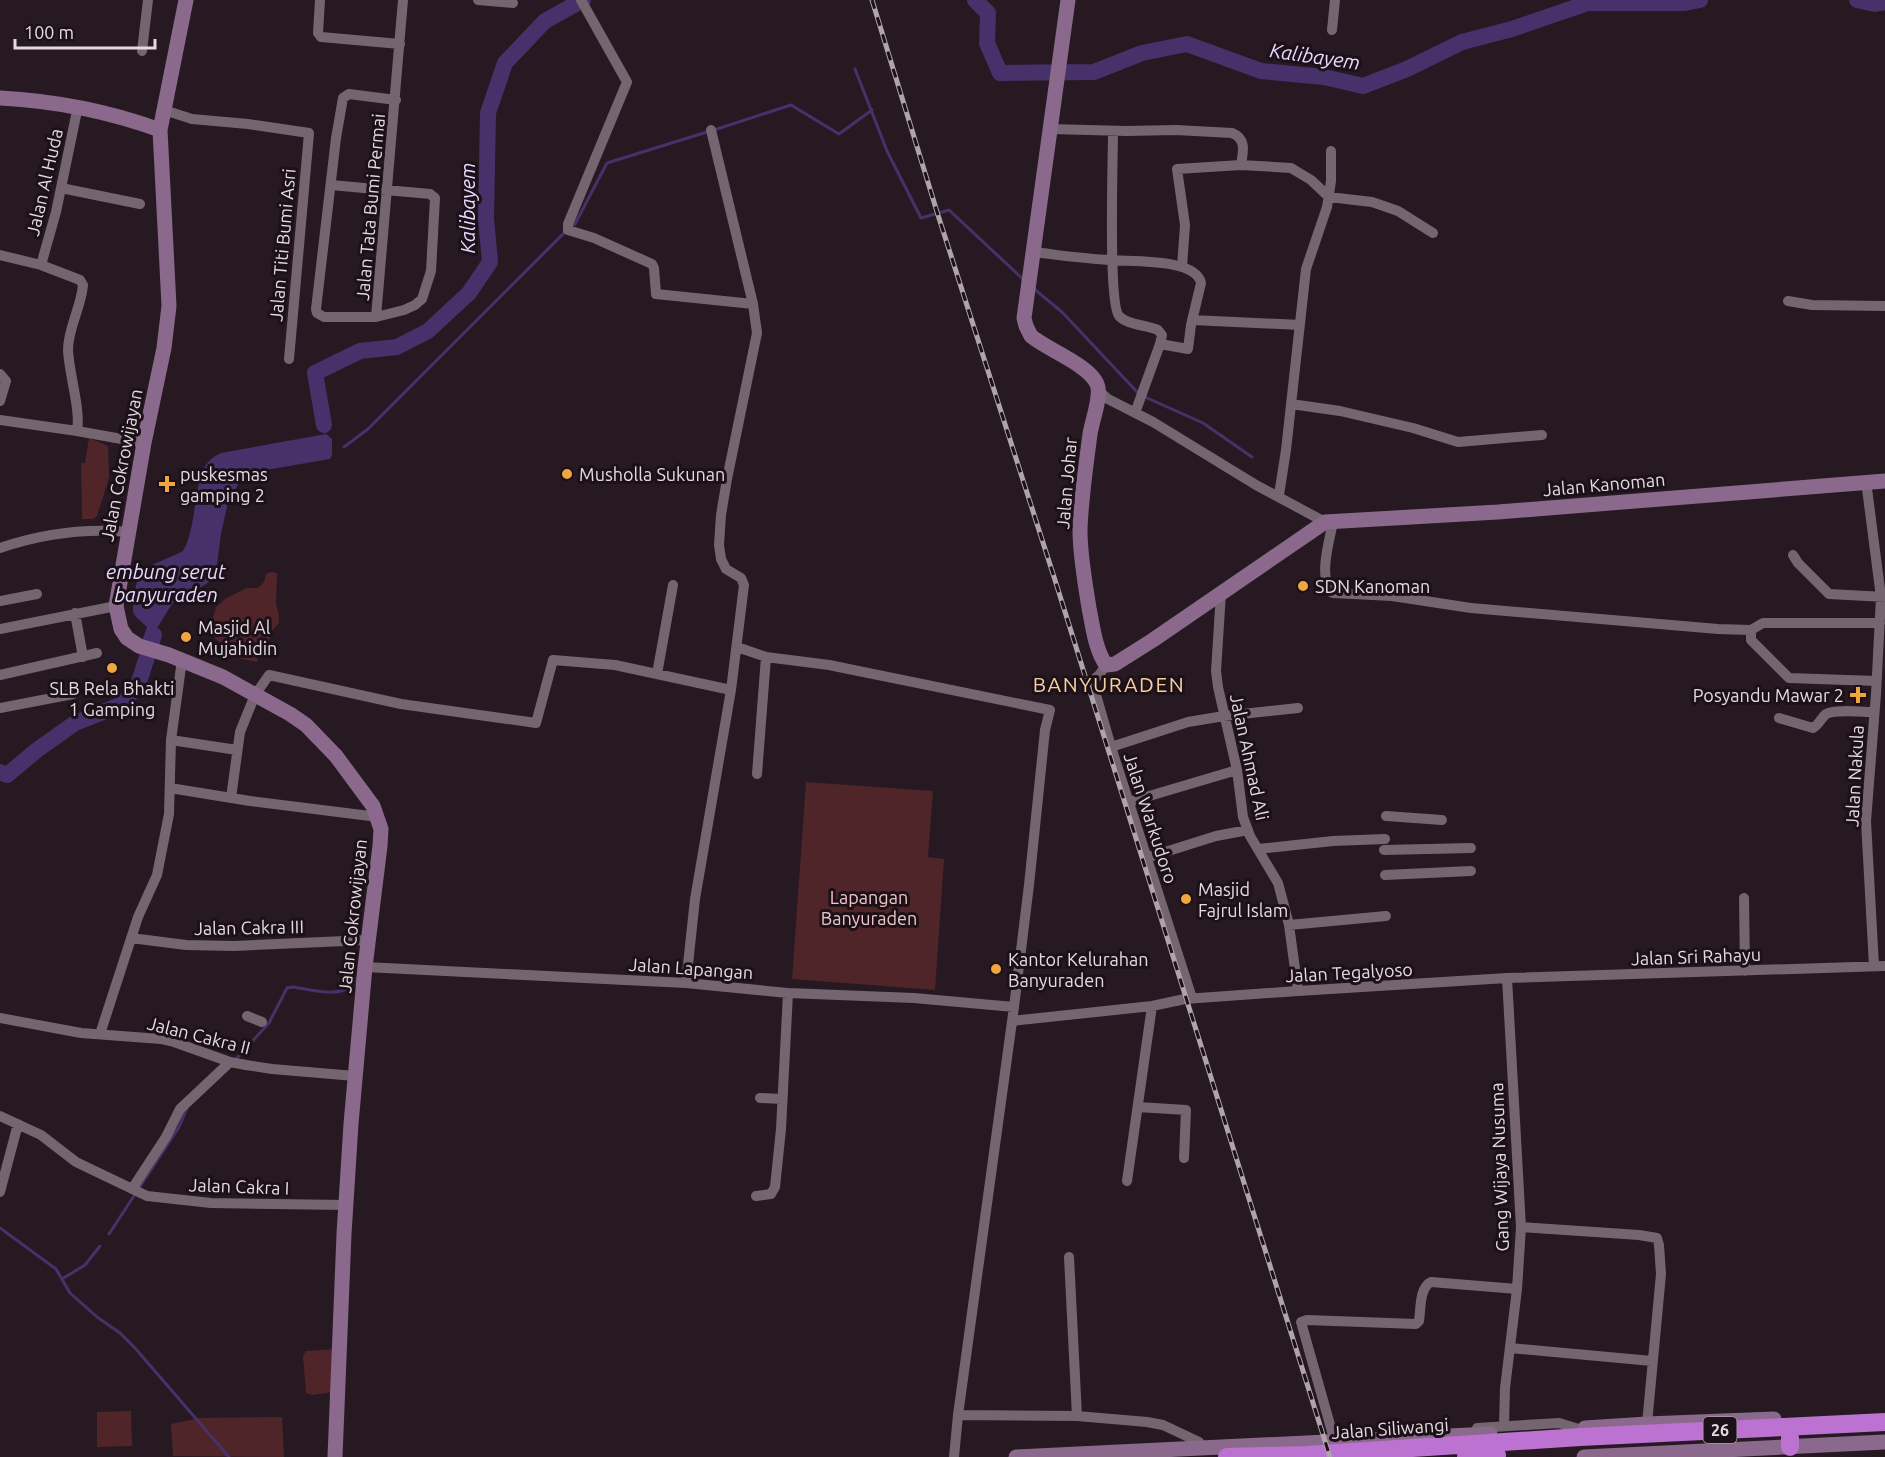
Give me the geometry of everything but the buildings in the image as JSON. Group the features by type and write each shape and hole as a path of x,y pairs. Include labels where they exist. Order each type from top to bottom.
{"highway":[{"name":"26","path":"1573,1443 1790,1442 1885,1424"},
{"name":"26","path":"1466,1457 1573,1443 1885,1424"},
{"name":"Jalan Siliwangi","path":"1227,1457 1573,1443"}],"street":[{"path":"142,51 148,0"},
{"name":"Jalan Cokrowijayan","path":"186,0 160,130 169,306 164,348 144,443 116,606 121,629 128,638 145,648 223,677 306,725 336,756 373,806 381,829 355,1076 346,1205 335,1457"},
{"path":"320,0 318,33 321,37 400,44"},
{"name":"Jalan Tata Bumi Permai","path":"376,317 403,0"},
{"path":"478,0 513,3"},
{"path":"581,0 622,69 627,82 568,229 640,257 652,264 656,294 753,304"},
{"path":"1068,0 1024,314 1029,333 1037,341 1089,372 1097,382 1099,391 1108,399 1256,484 1329,522"},
{"path":"1332,30 1335,0"},
{"path":"331,185 430,194 435,198 431,271 422,299 414,305 376,317 324,316 318,314 316,309 331,185 343,98 349,94 396,100"},
{"path":"0,98 78,106 126,117 160,130"},
{"name":"Jalan Al Huda","path":"41,265 61,188 78,106"},
{"name":"Jalan Titi Bumi Asri","path":"164,110 192,119 309,133 289,359"},
{"path":"1050,129 1232,133 1240,136 1243,141 1241,165"},
{"path":"686,983 695,899 731,690 744,581 726,568 721,559 719,545 721,515 758,340 753,304 711,130"},
{"path":"1113,131 1113,302 1118,314 1127,321 1158,330 1162,335 1135,413"},
{"path":"1279,495 1292,404 1306,269 1327,207 1331,151"},
{"path":"1182,267 1185,225 1177,169 1241,165 1291,168 1322,188 1329,197 1372,202 1398,210 1433,233"},
{"path":"61,188 140,204"},
{"path":"1033,252 1113,261 1142,261 1182,267 1196,274 1201,280 1188,349 1160,344"},
{"path":"0,255 41,265 80,280 83,285 68,341 72,384 79,418 77,430"},
{"path":"1788,301 1823,305 1885,306"},
{"path":"1192,320 1300,325"},
{"path":"0,374 6,381 0,401"},
{"name":"Jalan Johar","path":"1099,391 1083,483 1080,532 1082,563 1094,634 1101,658 1106,665"},
{"path":"1292,404 1340,411 1413,428 1452,442 1542,435"},
{"path":"0,420 77,430 144,443"},
{"name":"Jalan Nakula","path":"1866,481 1883,597 1876,681 1880,694 1874,712 1866,821 1880,966"},
{"name":"Jalan Kanoman","path":"1329,522 1510,511 1885,481"},
{"path":"1106,665 1115,664 1153,640 1329,522"},
{"path":"1329,522 1326,580 1329,591 1333,593 1392,596 1501,611 1751,630 1763,623 1880,623"},
{"path":"0,548 56,534 91,531 129,532"},
{"path":"1793,555 1829,594 1883,597"},
{"path":"657,674 673,585"},
{"name":"Jalan Ahmad Ali","path":"1221,593 1216,671 1237,770 1243,817 1278,883 1289,925 1298,991"},
{"path":"0,601 37,594"},
{"path":"0,629 116,606"},
{"path":"75,613 83,657"},
{"path":"1751,630 1751,640 1789,678 1794,680 1876,681"},
{"path":"737,647 766,657 829,665 1050,710 1045,730 1032,870 954,1457"},
{"path":"0,675 97,653"},
{"path":"757,774 766,657"},
{"path":"100,1034 131,938 157,875 169,814 171,740 182,660"},
{"path":"231,798 240,732 255,695 269,675 401,704 536,723 553,660 615,665 731,690"},
{"name":"Jalan Warkudoro","path":"1106,665 1092,681 1192,999"},
{"path":"0,708 73,694"},
{"path":"1111,747 1163,729 1224,716 1298,708"},
{"path":"1779,718 1813,728 1831,712 1874,712"},
{"path":"171,740 237,750"},
{"path":"1129,802 1237,770"},
{"path":"170,788 378,818"},
{"path":"1386,816 1442,820"},
{"path":"1146,858 1216,836 1248,830"},
{"path":"1258,849 1333,841 1471,848"},
{"path":"1385,875 1471,871"},
{"path":"1744,898 1745,971"},
{"path":"1289,925 1386,916"},
{"name":"Jalan Cakra III","path":"131,938 186,945 234,946 368,940"},
{"name":"Jalan Sri Rahayu","path":"1507,978 1880,966"},
{"name":"Jalan Lapangan","path":"365,967 686,983 788,993 924,999 1014,1007"},
{"name":"Jalan Tegalyoso","path":"1012,1022 1152,1006 1192,999 1507,978"},
{"name":"Gang Wijaya Nusuma","path":"1504,1426 1505,1388 1517,1289 1521,1227 1507,978"},
{"path":"756,1196 771,1194 776,1187 788,993"},
{"path":"1127,1181 1152,1006"},
{"path":"247,1016 262,1022"},
{"name":"Jalan Cakra II","path":"0,1018 81,1032 174,1042 246,1065 355,1076"},
{"path":"137,1191 147,1167 180,1109 232,1062"},
{"path":"760,1098 782,1099"},
{"path":"1138,1107 1186,1110 1184,1158"},
{"name":"Jalan Cakra I","path":"0,1116 41,1136 76,1162 137,1191 194,1202 346,1205"},
{"path":"0,1192 18,1124"},
{"path":"1521,1227 1656,1238 1659,1245 1661,1274 1647,1424"},
{"path":"1069,1257 1077,1416"},
{"path":"1341,1457 1301,1322 1307,1320 1416,1324 1420,1318 1424,1289 1431,1282 1517,1289"},
{"path":"1510,1348 1653,1361"},
{"path":"958,1415 1077,1416 1163,1425 1199,1442"},
{"path":"1334,1439 1559,1423 1573,1443"},
{"path":"1016,1457 1368,1441 1573,1443 1647,1424 1885,1424"},
{"path":"1103,1453 1119,1444 1283,1441 1290,1446 1294,1457"},
{"path":"1790,1442 1885,1442"}],"green space":[{"path":"89,438 108,446 109,478 97,516 93,519 82,519 81,463 85,463"},
{"path":"277,573 276,604 279,623 271,632 267,648 260,649 257,662 222,655 219,652 221,644 214,637 211,625 216,607 225,599 246,588 258,588 264,582 266,574"},
{"name":"Lapangan Banyuraden","path":"806,782 933,791 928,857 944,859 935,990 792,979"},
{"path":"335,1349 333,1392 312,1395 306,1393 303,1356 306,1351"},
{"path":"131,1411 132,1446 97,1447 97,1412"},
{"path":"282,1417 284,1457 173,1456 171,1424 200,1418"}],"water":[{"name":"embung serut banyuraden","path":"326,434 332,439 330,459 254,472 240,481 228,502 216,573 211,581 172,604 156,630 154,643 142,641 147,627 133,612 136,584 144,570 183,551 191,530 202,473 209,461 221,453"}],"waterway":[{"name":"Kalibayem","path":"324,425 315,373 360,351 397,347 428,331 469,293 490,262 486,219 488,113 505,63 545,21 583,0"},
{"name":"Kalibayem","path":"975,0 988,13 987,43 1000,73 1094,72 1142,53 1187,44 1261,71 1324,77 1363,86 1407,69 1462,42 1512,29 1588,3 1685,3 1700,0"},
{"name":"Kalibayem","path":"1857,0 1875,4 1885,2"},
{"path":"855,69 887,151 921,218 949,210 1024,280"},
{"path":"714,130 791,105 839,134 872,110"},
{"path":"570,226 575,224 607,163 707,132"},
{"path":"344,447 368,429 566,231"},
{"path":"1033,288 1062,312 1139,394"},
{"path":"1145,397 1203,423 1252,457"},
{"name":"Kalibayem","path":"0,772 7,775 75,723 123,704 139,682 154,635"},
{"path":"236,1059 269,1023 287,988 337,992 345,990 357,978"},
{"path":"109,1234 179,1127 187,1108"},
{"path":"0,1228 56,1269 70,1293 135,1348 229,1457"},
{"path":"62,1279 85,1265 100,1246"}],"railway":[{"path":"872,0 1330,1457"}],"place":[{"name":"Musholla Sukunan","path":"567,474"},
{"name":"puskesmas gamping 2","path":"167,484"},
{"name":"SDN Kanoman","path":"1303,586"},
{"name":"Masjid Al Mujahidin","path":"186,637"},
{"name":"SLB Rela Bhakti 1 Gamping","path":"112,668"},
{"name":"Posyandu Mawar 2","path":"1858,695"},
{"name":"Masjid Fajrul Islam","path":"1186,899"},
{"name":"Kantor Kelurahan Banyuraden","path":"996,969"}],"district":[{"name":"BANYURADEN","path":"1109,684"}]}
